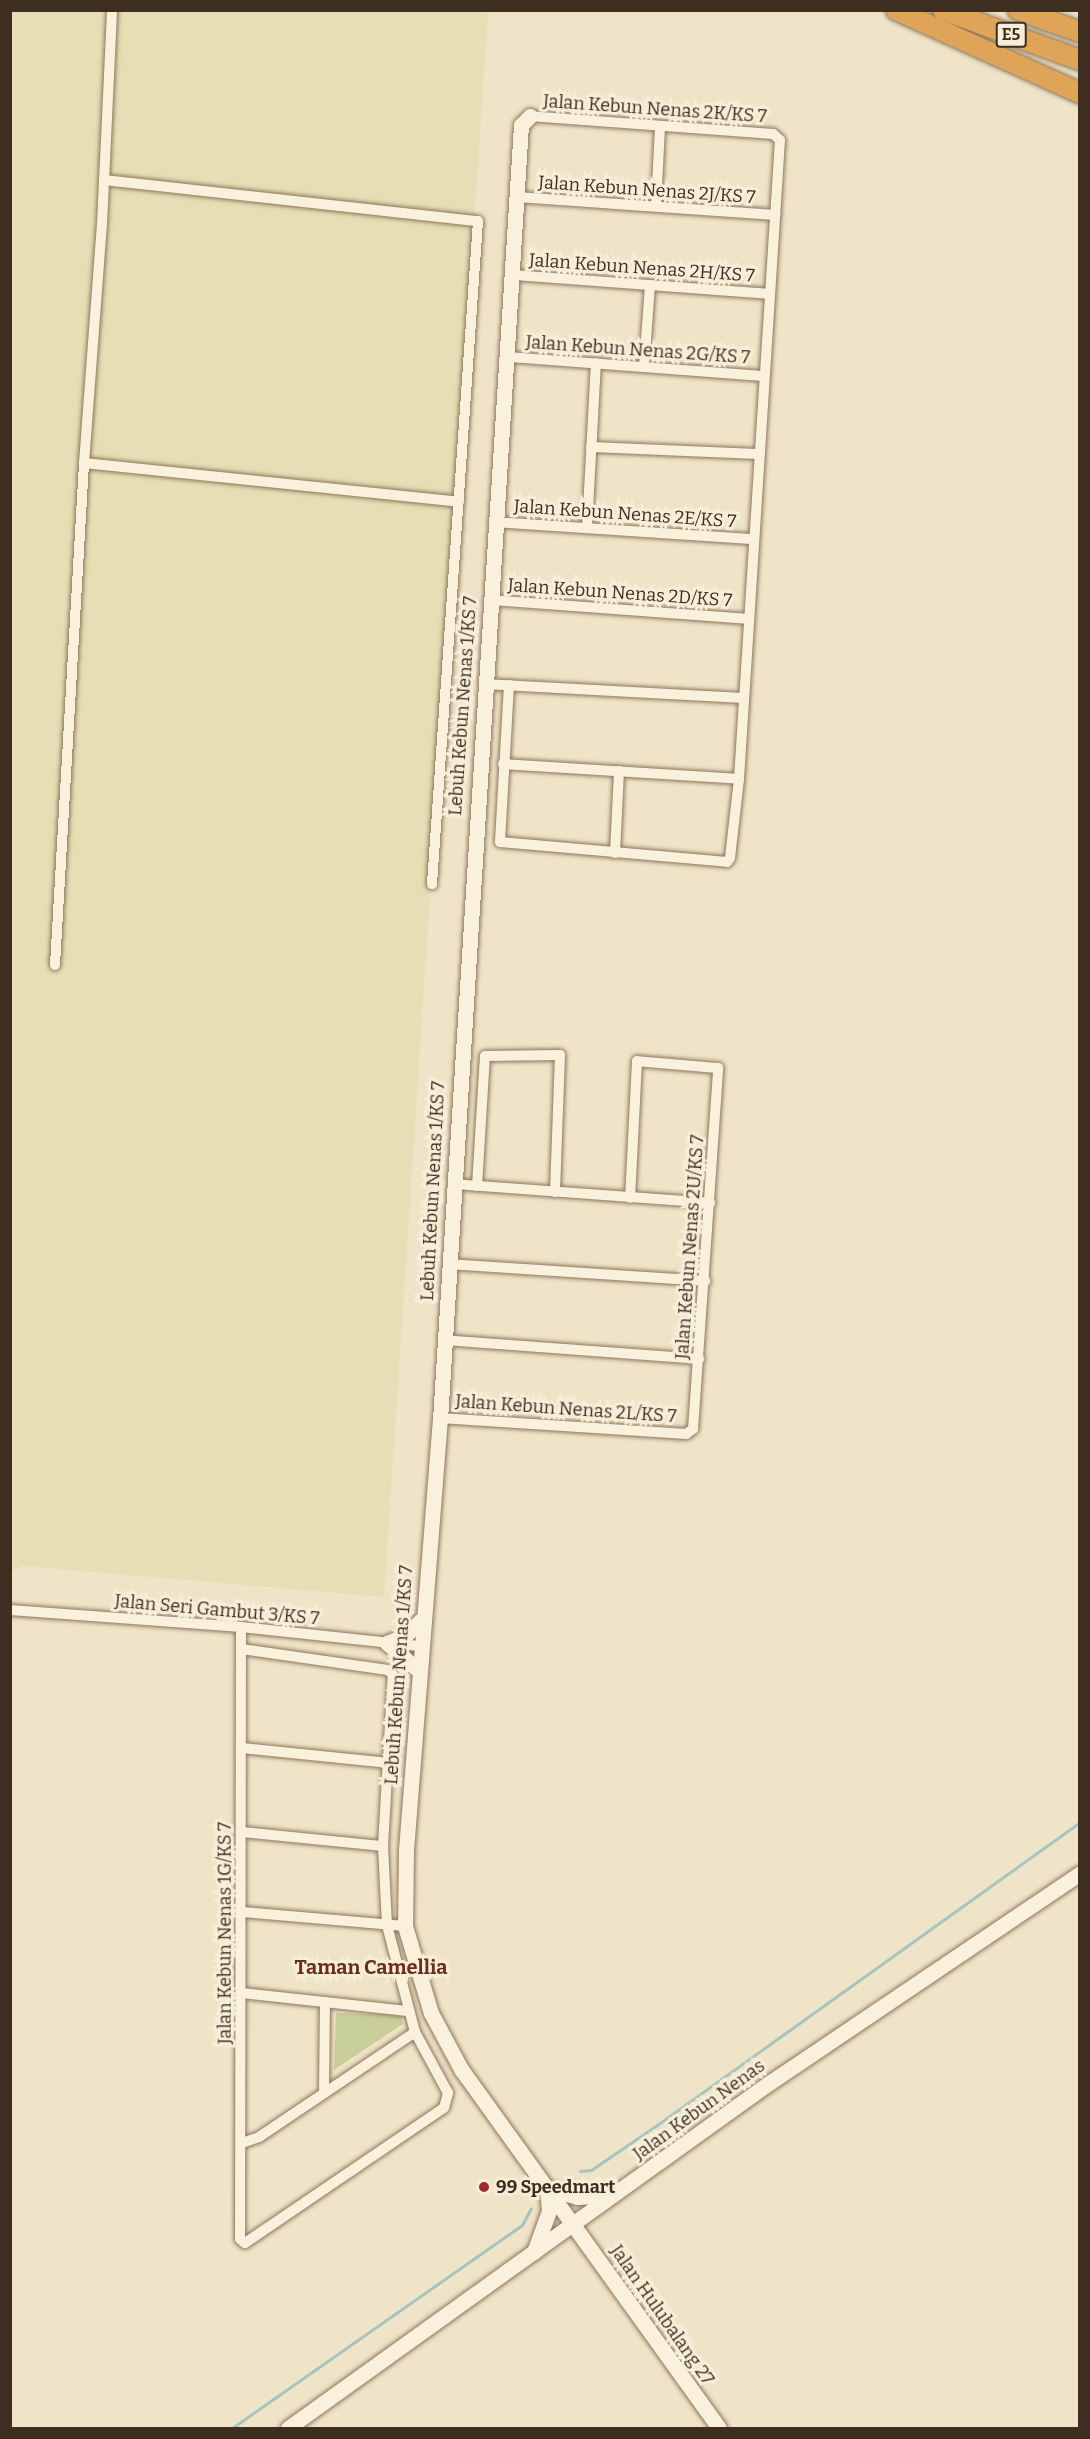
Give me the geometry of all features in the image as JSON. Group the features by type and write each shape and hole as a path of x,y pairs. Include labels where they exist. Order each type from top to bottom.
{"highway":[{"path":"896,10 1080,93"},
{"name":"E5","path":"943,10 1080,60"},
{"name":"E5","path":"1018,10 1080,32"}],"street":[{"path":"55,966 84,463 104,180 112,10"},
{"name":"Jalan Kebun Nenas 2K/KS 7","path":"530,116 778,136 775,215"},
{"name":"Lebuh Kebun Nenas 1/KS 7","path":"530,116 521,125 509,357 484,684 440,1418 419,1646 406,1850 405,1926 424,1995 442,2036 484,2103 573,2224"},
{"path":"656,207 660,126"},
{"path":"104,180 478,221 432,884"},
{"name":"Jalan Kebun Nenas 2J/KS 7","path":"517,197 775,215"},
{"path":"508,686 501,842 615,854 727,862 732,854 739,779 775,215"},
{"name":"Jalan Kebun Nenas 2H/KS 7","path":"513,275 769,294"},
{"path":"644,367 650,285"},
{"name":"Jalan Kebun Nenas 2G/KS 7","path":"509,357 764,376"},
{"path":"587,528 596,363"},
{"path":"591,447 758,454"},
{"path":"84,463 459,502"},
{"name":"Jalan Kebun Nenas 2E/KS 7","path":"495,522 753,539"},
{"name":"Jalan Kebun Nenas 2D/KS 7","path":"490,600 748,619"},
{"path":"484,684 743,698"},
{"path":"503,764 739,779"},
{"path":"615,854 619,771"},
{"path":"477,1186 485,1058 495,1053 560,1055 555,1192"},
{"name":"Jalan Kebun Nenas 2U/KS 7","path":"630,1197 636,1061 713,1066 719,1071 699,1359 690,1432"},
{"path":"453,1185 710,1203"},
{"path":"449,1264 705,1281"},
{"path":"443,1340 699,1359"},
{"name":"Jalan Kebun Nenas 2L/KS 7","path":"440,1418 690,1432"},
{"name":"Jalan Seri Gambut 3/KS 7","path":"10,1610 241,1627 419,1646"},
{"path":"418,1671 387,1642 406,1635 421,1620"},
{"name":"Jalan Kebun Nenas 1G/KS 7","path":"241,1627 242,2143 240,2239 251,2242 444,2108 448,2093 415,2032"},
{"path":"242,1649 388,1670 393,1675 383,1845 387,1925 415,2032 259,2137 242,2143"},
{"path":"242,1748 389,1763"},
{"path":"242,1832 383,1845"},
{"name":"Jalan Kebun Nenas","path":"288,2428 898,1994 1080,1874"},
{"path":"242,1912 405,1926"},
{"path":"242,1994 409,2011"},
{"path":"324,2093 325,2002"},
{"path":"534,2252 549,2211 550,2193 578,2197 616,2193"},
{"name":"Jalan Hulubalang 27","path":"573,2224 719,2428"}],"shaded area":[{"path":"11,11 488,11 384,1597 23,1566 11,1571"}],"green space":[{"path":"336,2013 401,2015 403,2024 334,2070"}],"waterway":[{"path":"580,2171 591,2170 657,2125 1080,1822"},
{"path":"232,2428 522,2225 531,2208"}],"place":[{"name":"99 Speedmart","path":"484,2187"}],"district":[{"name":"Taman Camellia","path":"371,1967"}]}
